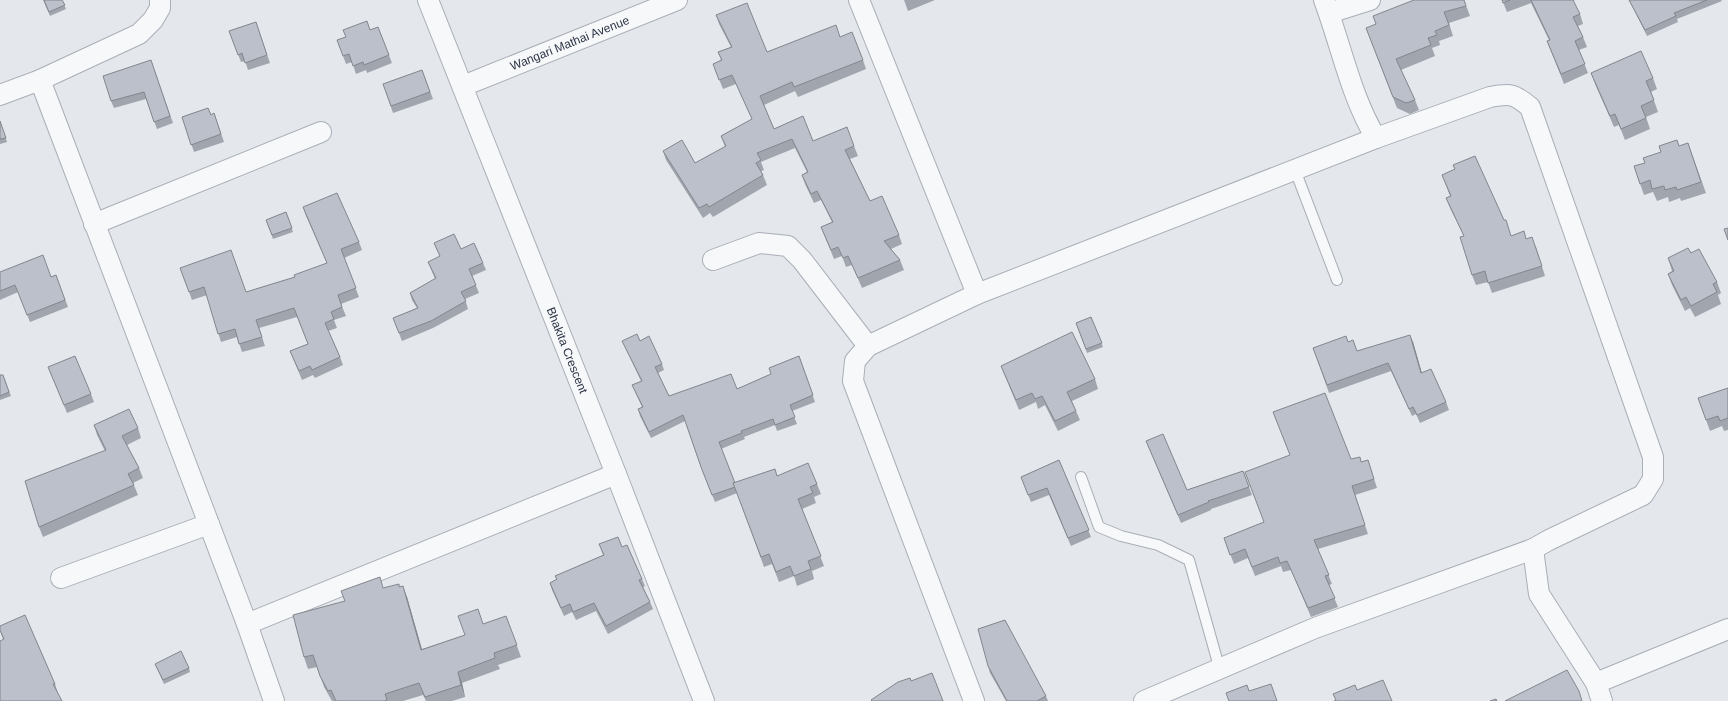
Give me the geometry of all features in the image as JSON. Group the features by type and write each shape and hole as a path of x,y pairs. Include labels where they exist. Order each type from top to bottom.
{"street":[{"path":"0,95 40,80 139,34 153,20 160,8 160,0"},
{"name":"Bhakita Crescent","path":"428,0 616,474 704,701"},
{"name":"Wangari Mathai Avenue","path":"463,86 677,0"},
{"path":"859,0 977,294"},
{"path":"1370,0 1327,6 1355,90 1369,126 1376,138"},
{"path":"40,80 247,624 274,701"},
{"path":"974,701 853,381 855,361 868,346 977,294 1376,138 1490,97 1506,94 1517,96 1530,107 1653,457 1653,479 1643,495 1533,549 1315,628 1220,670 1144,701"},
{"path":"94,224 321,132"},
{"path":"713,260 759,243 788,246 802,260 868,346"},
{"path":"247,624 616,474"},
{"path":"61,578 209,524"},
{"path":"1533,549 1539,594 1599,692 1728,629"}],"lane":[{"path":"1295,170 1337,280"},
{"path":"1081,477 1099,527 1121,536 1158,545 1189,560 1220,670"}],"building":[{"path":"44,0 62,0 65,5 49,12"},
{"path":"1414,0 1464,0 1466,6 1444,12 1449,25 1435,31 1437,35 1428,38 1431,45 1396,59 1415,100 1406,103 1393,97 1366,28 1376,24 1373,16"},
{"path":"1502,0 1510,0 1503,3"},
{"path":"1531,0 1573,0 1580,14 1573,17 1583,37 1575,41 1585,64 1561,74 1547,41 1550,40"},
{"path":"1629,0 1707,0 1674,13 1676,16 1645,30"},
{"path":"747,3 767,52 836,25 840,37 852,32 863,60 794,87 792,82 760,96 774,129 803,116 813,141 847,127 854,146 845,150 870,201 882,196 899,235 884,241 900,260 858,278 848,256 843,258 838,247 831,250 821,227 833,222 817,191 811,194 802,175 808,172 792,139 757,153 761,160 756,163 763,175 709,207 707,204 699,208 663,151 682,140 695,163 726,146 721,136 752,119 732,75 719,80 713,64 722,60 718,52 732,47 716,15"},
{"path":"367,21 370,30 378,27 389,55 364,65 363,62 353,66 349,54 343,56 337,40 346,37 343,30"},
{"path":"256,22 267,55 245,63 242,53 238,55 229,31"},
{"path":"1641,51 1653,78 1646,81 1654,100 1641,106 1646,118 1621,129 1615,114 1610,116 1591,73"},
{"path":"151,60 170,116 154,122 144,92 111,101 103,76"},
{"path":"422,70 430,92 391,106 383,84"},
{"path":"208,108 211,115 214,113 221,134 191,145 182,117"},
{"path":"0,121 6,138 0,139"},
{"path":"1677,140 1679,146 1688,143 1701,182 1677,190 1676,187 1665,190 1664,186 1652,189 1650,180 1640,184 1634,166 1645,163 1643,158 1661,152 1659,146"},
{"path":"1475,156 1504,220 1506,220 1511,236 1524,231 1526,239 1532,237 1542,266 1488,283 1485,271 1472,275 1460,237 1464,236 1446,198 1451,196 1442,175 1455,169 1453,165"},
{"path":"337,193 359,242 341,249 356,288 338,295 342,307 331,312 334,319 325,323 340,357 312,370 310,366 299,371 290,351 308,344 294,308 256,320 262,337 239,344 235,329 218,334 204,287 189,292 180,268 231,250 246,292 295,277 294,275 327,263 303,207"},
{"path":"286,212 292,228 272,235 266,220"},
{"path":"1728,228 1728,240 1724,229"},
{"path":"454,234 461,249 474,243 483,263 469,269 476,285 461,292 466,301 431,321 399,333 393,318 418,308 410,293 436,278 428,262 440,256 434,243"},
{"path":"1688,248 1691,253 1699,249 1717,282 1713,284 1717,292 1691,306 1686,297 1681,300 1668,274 1674,271 1668,258"},
{"path":"43,255 51,277 56,275 65,300 27,315 15,285 0,291 0,272"},
{"path":"1091,317 1102,343 1086,349 1076,323"},
{"path":"1072,332 1095,379 1067,392 1076,411 1055,421 1042,396 1035,399 1032,393 1016,400 1001,366"},
{"path":"637,334 640,341 649,336 662,364 655,367 669,396 731,374 737,389 771,374 769,368 799,356 813,395 790,405 795,417 775,425 773,419 741,431 742,433 719,442 735,483 733,483 735,487 712,495 683,415 649,432 638,409 643,407 632,385 642,381 622,341"},
{"path":"1410,335 1421,373 1431,369 1446,402 1417,415 1413,407 1409,409 1388,363 1327,385 1313,348 1346,336 1348,342 1353,340 1357,351"},
{"path":"75,356 91,394 64,405 48,367"},
{"path":"0,375 3,375 9,392 0,396"},
{"path":"1728,388 1728,418 1720,421 1718,416 1706,420 1698,398"},
{"path":"1325,393 1351,459 1360,457 1361,462 1368,460 1374,479 1352,486 1365,525 1314,540 1329,575 1325,576 1335,598 1308,608 1287,561 1280,563 1278,557 1252,567 1245,549 1230,555 1224,538 1264,522 1245,472 1290,455 1273,412"},
{"path":"129,409 138,428 122,436 139,468 128,474 134,485 39,527 25,481 106,450 94,425"},
{"path":"1163,434 1187,490 1243,471 1249,487 1208,501 1209,502 1178,515 1146,441"},
{"path":"1059,460 1089,530 1068,538 1047,488 1028,495 1021,477"},
{"path":"808,463 817,484 810,487 813,493 798,499 821,556 808,561 811,569 794,576 790,566 776,572 769,554 761,557 733,483 775,469 777,476"},
{"path":"618,537 622,547 627,545 642,579 639,580 650,602 606,626 594,603 573,612 570,604 561,608 550,583 557,579 555,576 604,555 599,544"},
{"path":"380,577 383,588 399,584 399,587 403,586 421,650 465,635 458,616 478,609 483,624 506,616 517,645 494,653 495,658 458,672 461,685 425,697 419,683 385,694 387,700 384,701 336,701 331,690 328,691 320,676 313,655 304,657 293,615 345,601 341,591"},
{"path":"25,615 55,684 53,684 62,701 0,701 0,641 4,639 0,626"},
{"path":"1005,620 1046,696 1037,701 1007,701 988,666 978,629"},
{"path":"181,651 189,668 163,680 155,664"},
{"path":"1567,670 1579,691 1582,701 1505,701"},
{"path":"932,673 943,701 871,700 898,682 910,678 911,681"},
{"path":"1383,680 1392,701 1334,701 1336,700 1333,694 1355,685 1357,690"},
{"path":"1271,684 1277,701 1229,701 1226,693 1247,685 1249,691"}]}
